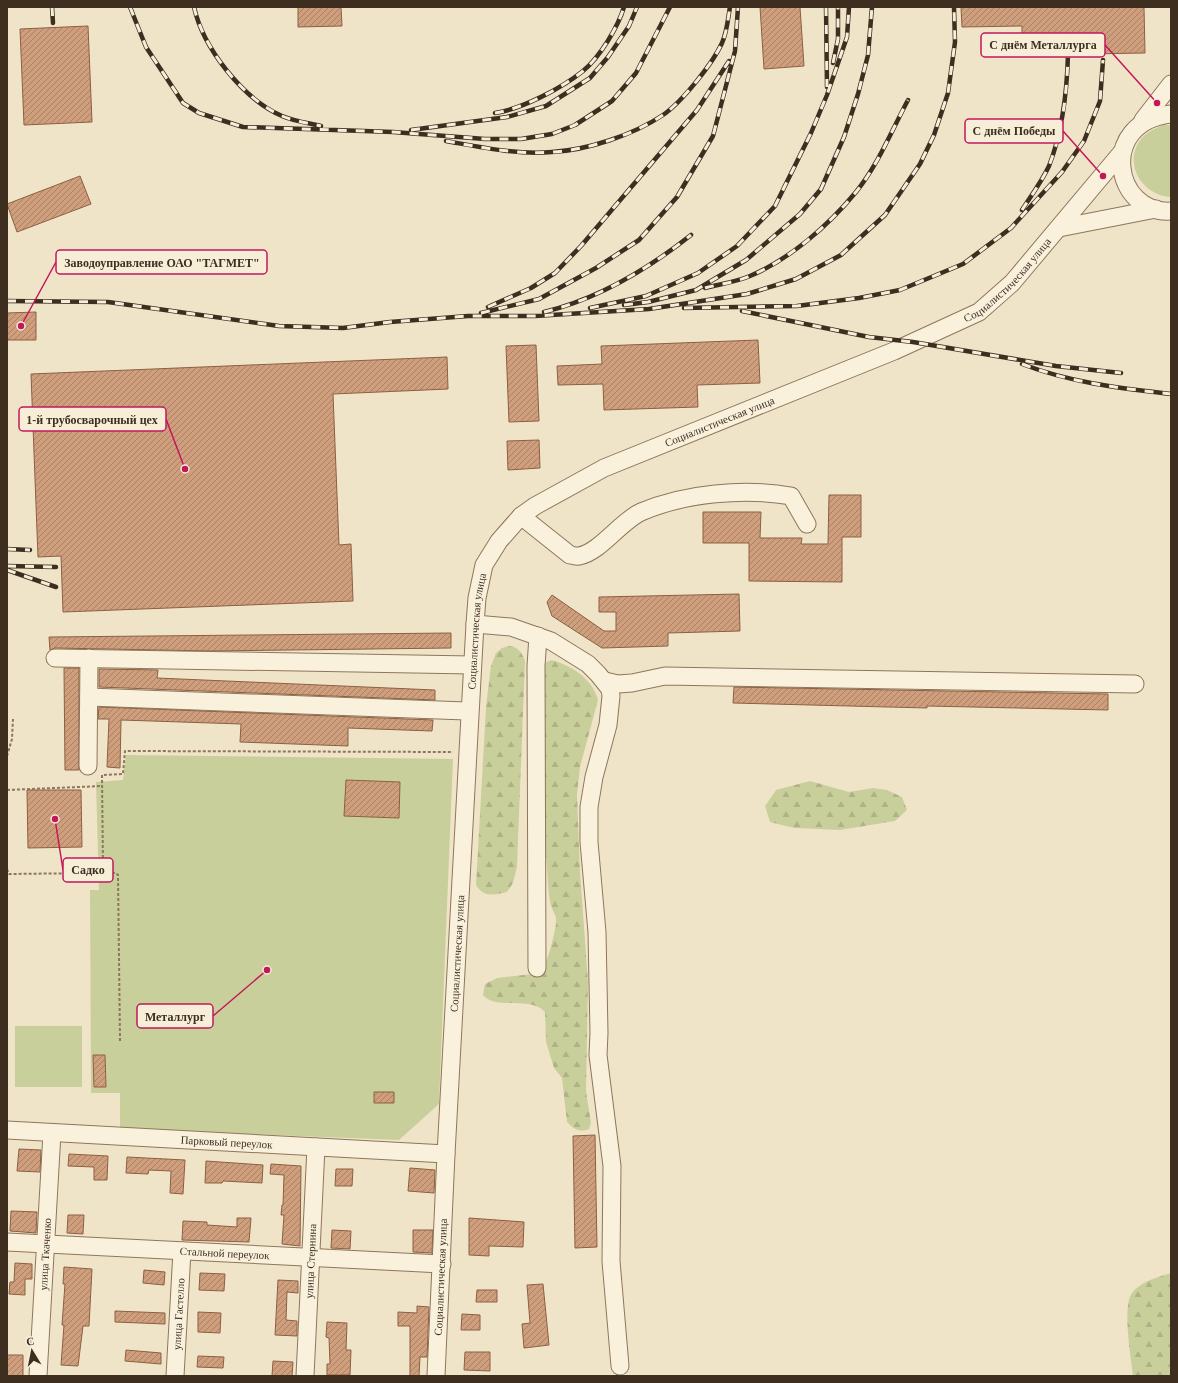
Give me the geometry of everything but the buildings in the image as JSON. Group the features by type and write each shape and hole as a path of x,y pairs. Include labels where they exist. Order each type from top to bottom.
{"street":[{"path":"1164,210 1143,203 1132,193 1124,181 1121,167 1122,152 1132,131 1152,110 1171,84"},
{"path":"1132,131 1143,122 1157,116 1171,114"},
{"name":"Социалистическая улица","path":"436,1376 466,752 475,624 479,586 484,565 499,541 521,516 535,506 604,468 894,351 979,312 1012,283 1122,152"},
{"path":"1059,228 1164,210"},
{"path":"521,516 570,555 579,557 596,549 613,532 640,513 671,502 704,495 775,494 791,496 807,524"},
{"path":"475,624 512,627 551,641 588,664 605,681 610,689 612,704 594,777 589,807 589,842 597,932 598,1055 612,1166 611,1261 620,1366"},
{"path":"537,968 536,666 538,636"},
{"path":"55,658 472,665"},
{"path":"88,766 89,658"},
{"path":"605,681 618,684 632,683 665,676 1135,684"},
{"path":"89,697 466,711"},
{"name":"Парковый переулок","path":"7,1130 446,1154"},
{"name":"улица Ткаченко","path":"38,1376 52,1133"},
{"name":"улица Стернина","path":"306,1376 316,1147"},
{"name":"Стальной переулок","path":"7,1242 442,1264"},
{"name":"улица Гастелло","path":"175,1376 182,1251"}],"path":[{"path":"7,756 12,738 13,719"},
{"path":"103,870 102,775 123,774 125,751 466,752"},
{"path":"7,790 102,786"},
{"path":"7,869 9,874 95,873 103,870"},
{"path":"103,870 106,873 116,873 118,875 120,1041"}],"green space":[{"path":"1164,125 1171,125 1171,197 1152,191 1144,185 1138,177 1134,158 1136,149 1141,139 1151,130"},
{"path":"509,646 520,651 525,661 517,867 513,883 507,892 486,894 476,885 486,707 491,666 496,653 502,648"},
{"path":"551,660 566,665 586,679 595,692 598,700 580,767 577,795 580,872 588,982 586,1091 591,1123 589,1129 582,1131 574,1128 567,1122 562,1078 554,1068 546,1042 545,1012 530,1004 496,1002 489,1000 483,995 485,984 497,978 541,973 548,957 556,927 555,915 550,901 548,882 543,766 545,663"},
{"path":"126,755 453,759 439,1104 399,1140 120,1129 120,1093 91,1093 90,890 99,890 96,782 123,780"},
{"path":"810,781 849,792 873,788 887,790 902,797 907,810 895,821 840,830 794,828 770,822 765,806 776,790"},
{"path":"15,1026 82,1026 82,1087 15,1087"},
{"path":"1171,1273 1171,1376 1133,1376 1127,1321 1129,1300 1132,1293 1140,1285"}],"railway":[{"path":"52,7 53,23"},
{"path":"130,7 146,47 183,103 199,113 243,127 393,132 485,139 521,139 552,134 575,125 612,101 636,73 670,7"},
{"path":"194,7 206,39 216,55 239,85 253,98 282,116 296,121 321,126"},
{"path":"495,113 506,111 541,97 553,91 583,71 596,58 608,41 624,7"},
{"path":"411,130 507,117 546,106 590,78 608,57 629,26 637,7"},
{"path":"446,141 485,148 539,153 566,151 595,145 638,129 671,109 688,92 712,61 724,39 730,7"},
{"path":"481,313 539,299 596,268 639,240 677,197 713,136 735,51 738,7"},
{"path":"826,7 827,87"},
{"path":"833,63 838,39 838,7"},
{"path":"590,308 646,296 698,273 737,246 775,206 811,133 827,95 847,37 849,7"},
{"path":"624,305 648,302 696,290 746,260 800,214 821,189 844,137 858,94 868,55 872,7"},
{"path":"7,301 108,302 279,326 343,328 390,322 468,316 535,316 649,309 747,294 796,279 841,255 885,215 920,164 934,135 948,93 955,42 954,7"},
{"path":"1022,210 1046,172 1058,139 1067,82 1068,54"},
{"path":"684,308 797,306 859,298 900,290 963,264 1011,228 1062,172 1084,141 1100,101 1103,60"},
{"path":"488,307 531,288 555,273 581,246 697,110 729,61"},
{"path":"705,288 739,280 765,269 794,251 821,229 845,205 864,182 878,159 908,100"},
{"path":"544,312 603,291 640,271 675,248 691,235"},
{"path":"742,311 869,337 913,342 1056,366 1121,373"},
{"path":"1022,364 1059,376 1096,384 1171,394"},
{"path":"7,549 30,550"},
{"path":"7,566 56,567"},
{"path":"7,570 56,587"}],"place":[{"name":"С днём Металлурга","path":"1157,103"},
{"name":"С днём Победы","path":"1103,176"},
{"name":"Заводоуправление ОАО \"ТАГМЕТ\"","path":"21,326"},
{"name":"1-й трубосварочный цех","path":"185,469"},
{"name":"Садко","path":"55,819"},
{"name":"Металлург","path":"267,970"}]}
